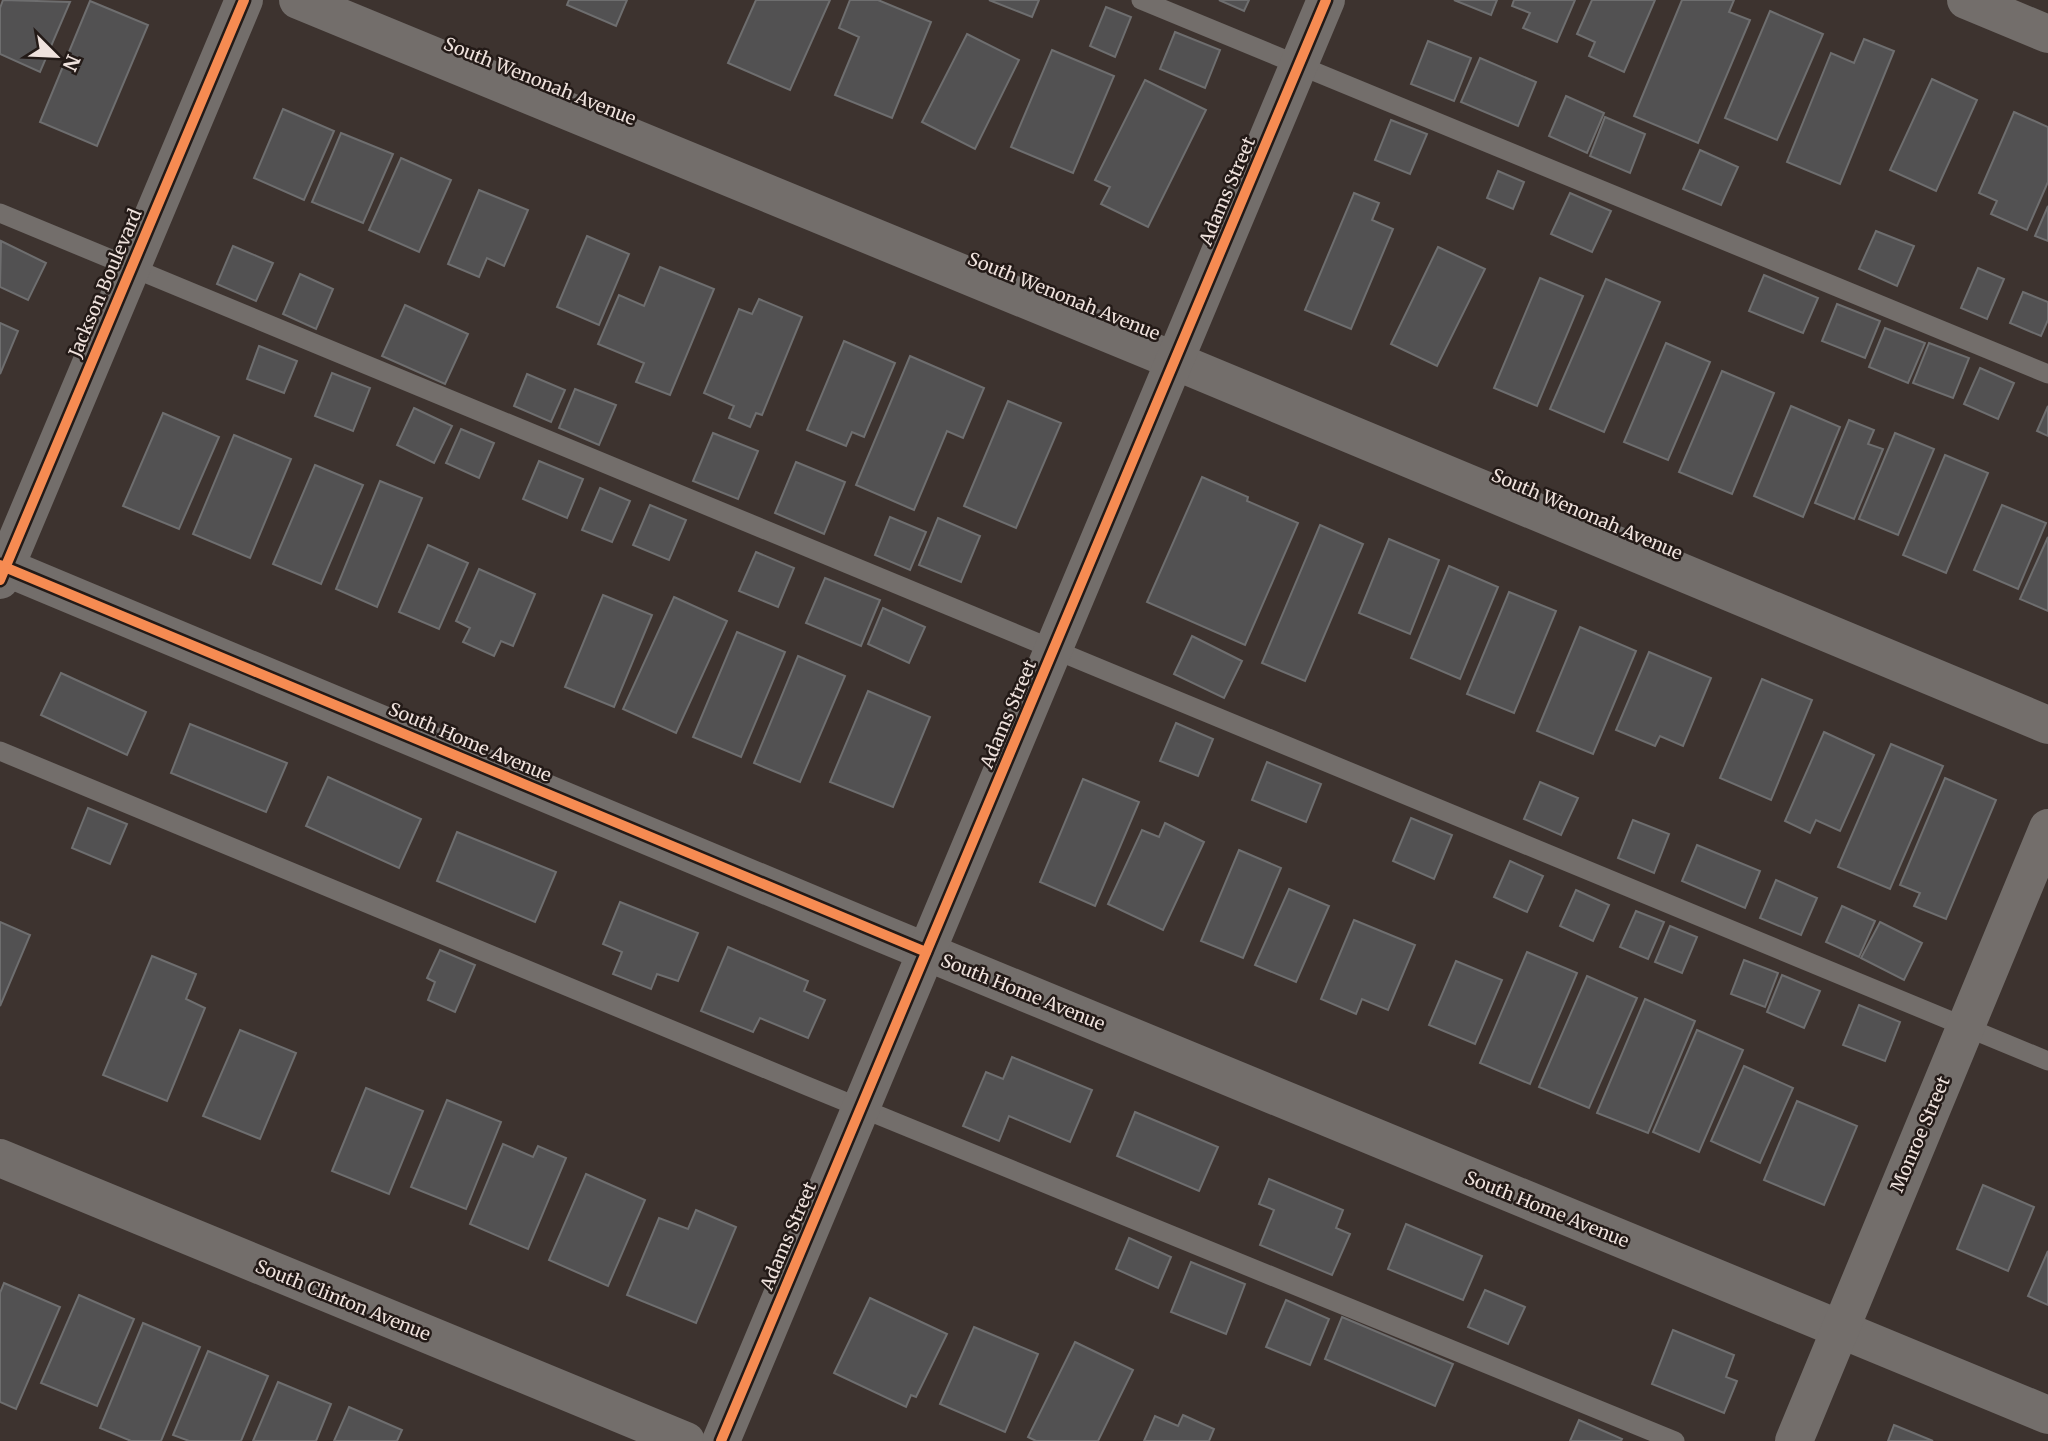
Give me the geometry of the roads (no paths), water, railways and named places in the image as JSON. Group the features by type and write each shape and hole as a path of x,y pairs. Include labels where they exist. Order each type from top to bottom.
{"street":[{"name":"Jackson Boulevard","path":"2,570 244,0"},
{"name":"South Wenonah Avenue","path":"298,0 1175,361 2048,725"},
{"name":"Adams Street","path":"721,1441 1326,0"},
{"path":"1966,0 2048,34"},
{"name":"South Home Avenue","path":"2,570 2048,1415"},
{"name":"Monroe Street","path":"1794,1441 2048,828"},
{"name":"South Clinton Avenue","path":"0,1158 686,1441"}],"lane":[{"path":"1141,0 2048,374"},
{"path":"0,213 2048,1061"},
{"path":"0,751 861,1108 1675,1441"}]}
